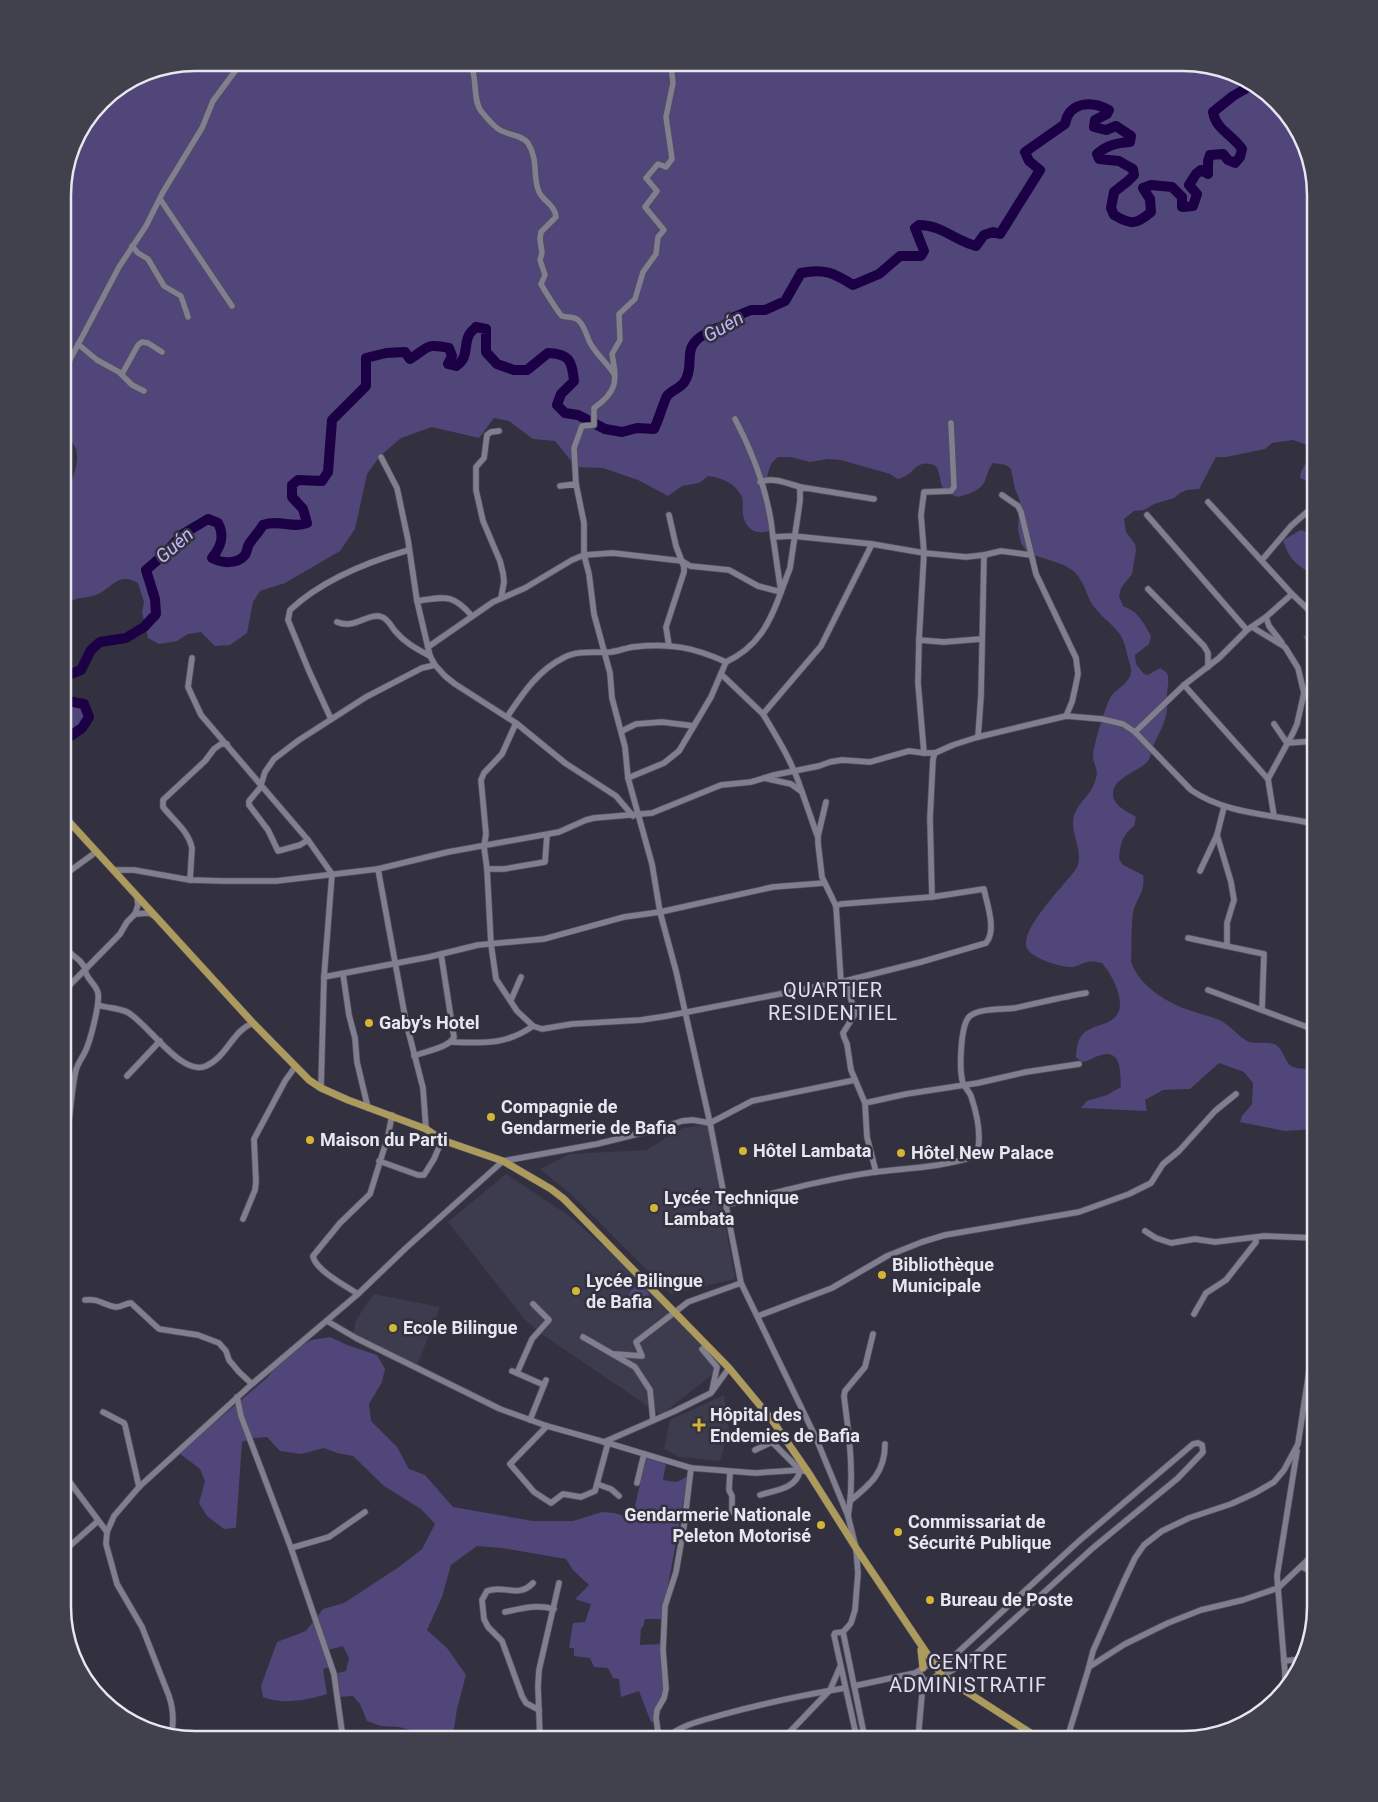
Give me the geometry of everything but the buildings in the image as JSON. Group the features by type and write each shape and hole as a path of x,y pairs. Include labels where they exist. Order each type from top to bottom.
{"main road":[{"path":"72,825 253,1023 296,1067 321,1088 368,1108 392,1115 426,1129 442,1140 502,1161 551,1189 564,1199 729,1368 772,1420 942,1676 1026,1731"},
{"path":"920,1645 921,1670"}],"street":[{"path":"72,356 110,283 146,226 202,128 213,101 235,71"},
{"path":"473,71 477,102 480,110 499,130 518,136 528,143 536,159 535,171 539,192 556,211 556,217 541,232 541,264 545,275 541,284 554,302 558,313 581,322 590,344 607,362 616,377"},
{"path":"672,71 673,83 666,116 672,159 666,167 658,164 646,178 657,191 645,207 664,230 658,237 656,254 642,272 635,299 619,314 620,340 612,354 616,377 612,390 594,408 594,425 582,426 574,448 576,484 584,523 584,555 590,574 594,614 610,673 612,698 622,731 628,778 636,815 652,864 660,912 710,1123 741,1282 816,1438 848,1516 856,1548 858,1573 852,1623 843,1632 835,1633 834,1635 855,1731"},
{"path":"160,199 232,306"},
{"path":"132,246 138,253 148,259 164,286 181,296 188,317"},
{"path":"122,374 142,342 148,343 162,352"},
{"path":"78,344 97,360 122,374 132,385 144,391"},
{"path":"735,419 749,448 768,509 781,592"},
{"path":"924,753 918,683 918,640 924,553 921,515 924,492 951,491 954,488 951,423"},
{"path":"499,431 487,434 484,458 478,464 476,490 483,521 500,561 503,573 504,582 501,598"},
{"path":"381,457 397,488 417,601 430,656 435,664 455,684 516,723 565,763 616,796 636,815"},
{"path":"760,482 768,479 800,487 874,499"},
{"path":"560,486 576,484"},
{"path":"628,778 664,763 684,744 722,675 726,662 751,645 768,625 788,574 800,501 800,487"},
{"path":"1002,495 1018,506 1021,512 1036,574 1076,658 1078,674 1072,702 1066,716"},
{"path":"1208,502 1292,594 1307,608"},
{"path":"1262,560 1291,526 1307,513"},
{"path":"669,646 666,627 684,572 676,546 670,515"},
{"path":"1147,515 1249,628 1285,647"},
{"path":"773,537 793,536 872,544 924,553 966,557 984,556 1001,551 1031,555"},
{"path":"762,714 821,646 872,544"},
{"path":"331,719 308,670 288,620 290,610 316,589 367,565 409,550"},
{"path":"428,647 501,598 525,588 584,555 613,553 682,561 690,566 729,570 758,586 781,592"},
{"path":"978,737 981,696 984,556"},
{"path":"1148,589 1204,646 1208,653 1208,667"},
{"path":"1135,732 1249,628 1266,617 1292,594"},
{"path":"417,601 443,597 453,599 464,606 472,616"},
{"path":"336,622 350,624 372,617 382,617 387,620 405,641 430,656"},
{"path":"1266,617 1269,626 1298,668 1304,693 1296,724 1268,779"},
{"path":"918,640 944,642 981,638"},
{"path":"507,717 529,686 546,669 571,655 642,646 669,646 690,648 726,662"},
{"path":"192,658 188,687 201,715 308,840 332,874 324,977 321,1088"},
{"path":"308,840 300,845 278,851 268,830 248,803 258,791 265,772 274,759 299,740 366,697 422,668 435,664"},
{"path":"722,675 762,714 782,744 795,771 818,836 824,882 836,906 844,981 855,1014 843,1033 847,1044 848,1060 866,1103 867,1137 876,1172"},
{"path":"1184,686 1268,779 1274,816"},
{"path":"113,870 134,870 190,880 276,881 378,869 448,852 547,835 594,818 652,813 721,785 751,782 842,760 870,762 909,751 935,753 953,744 1066,716 1102,719 1123,724 1135,732 1191,790 1224,807 1307,822"},
{"path":"622,731 636,724 662,722 694,726"},
{"path":"516,723 502,754 482,776 486,834 484,847 487,869 490,944 496,979 517,1011 533,1026 542,1029 572,1024 641,1020 685,1012 844,981 935,958 986,943 989,939 990,921 984,889 926,898 841,904 836,906"},
{"path":"1274,724 1287,743 1307,742"},
{"path":"190,880 191,843 175,819 163,807 163,800 214,749 221,744 227,744"},
{"path":"932,896 930,818 933,759 935,753"},
{"path":"764,778 791,784 802,792"},
{"path":"818,836 826,802"},
{"path":"1200,871 1217,835 1224,807"},
{"path":"487,869 504,869 545,862 547,835"},
{"path":"1217,835 1231,882 1234,900 1227,922 1227,946"},
{"path":"72,870 96,852"},
{"path":"378,869 406,1022 424,1088 426,1129"},
{"path":"324,977 490,944 544,939 624,918 773,887 824,882"},
{"path":"71,983 112,943 135,914 138,905 137,897"},
{"path":"135,914 149,913 154,916"},
{"path":"1188,938 1264,954 1262,1009"},
{"path":"71,954 80,961 85,969 87,978 95,987 98,993 98,1005 85,1052 76,1070 71,1114"},
{"path":"440,954 454,1030 452,1042"},
{"path":"343,974 349,1015 355,1038 357,1062 368,1108"},
{"path":"511,1000 521,977"},
{"path":"1208,990 1307,1028"},
{"path":"726,1205 808,1185 876,1172 890,1172 963,1161 976,1156 980,1142 978,1130 970,1093 963,1085 960,1061 966,1020 981,1011 1013,1008 1086,993"},
{"path":"98,1005 127,1012 185,1063 204,1067 221,1056 246,1025 253,1023"},
{"path":"414,1056 446,1046 452,1042 502,1041 520,1035 533,1026"},
{"path":"127,1076 160,1041"},
{"path":"866,1103 906,1094 978,1083 1026,1072 1080,1064"},
{"path":"243,1219 255,1190 254,1139 286,1081 296,1067"},
{"path":"171,1728 173,1707 142,1627 116,1584 106,1544 107,1532 114,1516 140,1487 237,1397 358,1294 502,1161 597,1144 682,1121 693,1120 710,1123 752,1101 855,1080"},
{"path":"970,1093 978,1083"},
{"path":"758,1316 832,1288 887,1256 922,1242 945,1235 1079,1212 1130,1194 1151,1183 1164,1164 1179,1151 1216,1111 1236,1094"},
{"path":"358,1294 315,1263 313,1256 340,1223 370,1194 388,1136 392,1115"},
{"path":"379,1161 418,1175 424,1175 434,1159 442,1140"},
{"path":"1144,1231 1156,1238 1171,1243 1195,1239 1215,1242 1273,1236 1307,1238"},
{"path":"1194,1314 1206,1293 1226,1280 1256,1242 1255,1238"},
{"path":"582,1337 602,1349 615,1354 642,1356 636,1342 668,1319 674,1312 688,1302 741,1282"},
{"path":"85,1300 96,1300 109,1306 117,1307 132,1302 159,1329 188,1333 215,1340 226,1351 229,1360 239,1372 252,1384"},
{"path":"530,1420 545,1382 515,1372 532,1339 548,1320 533,1304"},
{"path":"327,1321 407,1364 500,1409 547,1426 691,1468 755,1473 800,1470 808,1472"},
{"path":"848,1516 851,1455 844,1396 845,1391 865,1367 873,1334"},
{"path":"702,1349 717,1367 711,1393"},
{"path":"615,1354 618,1358 636,1367 650,1390 653,1420"},
{"path":"606,1442 711,1393 729,1368"},
{"path":"1285,1677 1278,1567 1307,1388"},
{"path":"237,1397 247,1433 291,1548 334,1674 342,1731"},
{"path":"103,1412 125,1425 140,1487"},
{"path":"547,1426 510,1464 534,1492 551,1503 563,1494 581,1498 596,1491 606,1442"},
{"path":"755,1450 772,1442 800,1470"},
{"path":"676,1731 686,1725 770,1702 921,1670 931,1663 934,1665 954,1655 1078,1541 1193,1444 1198,1443 1202,1445 1203,1452 1178,1478 1094,1547 968,1662 942,1676 936,1676 925,1682"},
{"path":"850,1501 882,1468 886,1457 886,1444"},
{"path":"1070,1731 1093,1651 1135,1558 1144,1545 1162,1531 1189,1518 1231,1504 1274,1482 1284,1470 1298,1444"},
{"path":"637,1482 644,1454"},
{"path":"658,1731 657,1710 664,1698 666,1689 663,1650 665,1606 676,1572 691,1468"},
{"path":"760,1495 792,1484 800,1470"},
{"path":"730,1472 729,1490 732,1496 732,1512"},
{"path":"598,1484 611,1489 619,1496"},
{"path":"71,1485 107,1532"},
{"path":"291,1548 329,1537 365,1512"},
{"path":"71,1544 98,1521"},
{"path":"1089,1668 1125,1644 1173,1620 1278,1588 1307,1562"},
{"path":"1302,1567 1307,1569"},
{"path":"533,1583 529,1588 522,1591 498,1589 487,1591 482,1600 482,1605 485,1623 502,1641 522,1696 526,1702 539,1710"},
{"path":"540,1731 539,1670 559,1583"},
{"path":"505,1612 532,1606 554,1609"},
{"path":"843,1632 863,1731"},
{"path":"1284,1661 1294,1660"},
{"path":"791,1731 830,1690 840,1667"},
{"path":"919,1731 922,1690 925,1682 921,1670"}],"shaded area":[{"path":"179,72 1191,72 1215,75 1245,88 1265,102 1286,126 1300,155 1306,179 1307,445 1293,440 1272,443 1265,449 1226,457 1216,457 1199,489 1187,490 1174,498 1154,504 1144,510 1134,511 1124,519 1126,532 1135,544 1136,550 1132,574 1121,588 1119,596 1123,606 1137,614 1151,636 1149,644 1135,655 1136,664 1144,674 1148,675 1160,668 1167,673 1167,710 1149,759 1144,765 1122,779 1114,788 1113,794 1118,805 1136,817 1134,826 1122,841 1119,859 1123,865 1143,875 1144,881 1132,919 1131,961 1134,969 1152,990 1175,1005 1219,1020 1247,1041 1274,1044 1280,1049 1290,1065 1307,1069 1307,1130 1285,1131 1240,1122 1242,1116 1252,1104 1253,1083 1244,1072 1219,1063 1190,1089 1163,1090 1145,1100 1147,1111 1081,1108 1087,1101 1107,1095 1121,1087 1120,1069 1113,1056 1108,1054 1101,1055 1082,1062 1076,1057 1078,1043 1083,1034 1092,1028 1110,1021 1118,1014 1120,999 1118,991 1102,963 1085,962 1073,967 1056,964 1042,960 1031,953 1026,942 1029,932 1043,909 1076,869 1079,855 1073,820 1077,808 1092,789 1096,778 1097,772 1093,759 1094,751 1108,703 1112,695 1128,680 1131,669 1121,636 1095,608 1077,574 1064,565 1030,554 1021,543 1018,529 1020,501 1015,489 1011,469 1006,465 993,463 984,482 978,489 957,497 945,490 941,484 936,466 929,464 919,465 904,477 898,479 890,474 841,460 828,459 810,462 791,457 778,457 772,463 767,481 767,502 771,530 757,532 749,528 744,520 741,495 731,484 722,479 708,476 699,483 682,486 668,496 638,480 603,468 576,467 555,441 533,439 509,421 494,418 479,438 432,427 401,438 380,456 367,474 355,529 340,551 285,583 260,591 253,602 247,633 230,645 215,646 201,632 188,634 177,641 159,644 148,638 142,612 144,602 138,583 126,579 116,581 98,594 72,601 72,480 77,456 76,448 72,443 72,179 75,163 92,126 113,102 126,92 148,81"},
{"path":"1307,461 1307,481 1300,478"},
{"path":"1301,530 1307,532 1307,571 1290,556 1283,540"},
{"path":"72,699 86,702 91,709 72,737"},
{"name":"Lycée Technique Lambata","path":"708,1126 735,1279 671,1294 570,1193 540,1169 570,1154 646,1150 683,1128"},
{"name":"Lycée Bilingue de Bafia","path":"506,1174 568,1215 622,1262 722,1367 661,1415 543,1335 525,1320 448,1222"},
{"path":"635,1287 643,1287 649,1293 649,1301 643,1307 635,1307 629,1301 629,1293"},
{"name":"Ecole Bilingue","path":"374,1294 440,1307 416,1368 352,1337 356,1320"},
{"path":"330,1337 377,1355 385,1369 382,1382 369,1404 371,1421 397,1447 409,1469 425,1475 453,1507 533,1521 573,1521 602,1512 615,1513 632,1519 646,1458 666,1464 663,1480 677,1482 688,1476 662,1619 645,1619 641,1628 640,1645 662,1644 665,1685 663,1697 656,1705 654,1722 651,1722 639,1691 621,1697 619,1679 613,1678 608,1668 594,1667 590,1658 574,1656 574,1648 569,1648 573,1623 585,1622 591,1604 575,1599 589,1585 573,1570 566,1559 502,1548 477,1546 451,1565 442,1597 427,1630 447,1648 466,1675 454,1731 415,1731 399,1727 381,1726 367,1721 360,1704 353,1696 337,1697 334,1674 346,1671 349,1658 343,1646 328,1650 330,1667 323,1669 327,1694 303,1700 287,1701 263,1697 261,1686 277,1642 306,1631 323,1609 344,1603 399,1567 422,1549 435,1524 421,1509 384,1486 353,1456 324,1448 301,1454 280,1451 267,1437 253,1438 242,1442 236,1528 224,1529 207,1516 199,1503 205,1481 200,1469 179,1453 268,1377 281,1360 311,1340"},
{"name":"Hôpital des Endemies de Bafia","path":"724,1395 729,1430 720,1461 679,1457 664,1449 670,1420"}],"waterway":[{"name":"Guén","path":"72,674 81,670 91,650 100,642 126,638 144,627 156,614 155,599 146,570 183,534 208,519 218,523 222,537 218,550 212,558 233,562 245,555 249,544 263,525 269,523 302,525 307,523 303,509 292,497 292,485 298,480 322,481 328,472 332,420 366,386 366,358 386,353 405,352 410,359 428,347 436,346 449,348 452,356 448,364 456,366 464,356 470,333 476,327 486,329 486,352 497,364 514,370 527,370 548,353 561,355 568,360 571,364 574,381 561,394 557,405 565,413 578,415 605,429 622,432 637,428 654,429 667,396 685,381 688,374 691,350 697,339 714,329 723,327 732,318 751,310 765,310 785,301 801,273 823,271 840,277 853,285 879,274 900,256 921,256 924,251 915,228 919,225 942,230 961,241 976,246 984,235 993,232 1000,234 1040,170 1029,161 1025,152 1065,124 1067,117 1076,107 1088,104 1109,110 1107,114 1095,120 1094,127 1106,130 1116,126 1131,136 1130,142 1112,145 1097,154 1099,159 1119,161 1133,169 1134,175 1114,192 1111,208 1114,215 1125,221 1133,222 1151,212 1150,199 1143,188 1151,185 1172,187 1182,197 1182,207 1193,206 1197,194 1189,185 1201,170 1208,174 1210,155 1223,154 1228,160 1235,163 1240,157 1242,149 1217,123 1213,112 1246,89"},
{"name":"Guén","path":"72,702 84,704 89,717 82,728 72,735"}],"place":[{"name":"Gaby's Hotel","path":"369,1023"},
{"name":"Compagnie de Gendarmerie de Bafia","path":"491,1117"},
{"name":"Maison du Parti","path":"310,1140"},
{"name":"Hôtel Lambata","path":"743,1151"},
{"name":"Hôtel New Palace","path":"901,1153"},
{"name":"Lycée Technique Lambata","path":"654,1208"},
{"name":"Bibliothèque Municipale","path":"882,1275"},
{"name":"Lycée Bilingue de Bafia","path":"576,1291"},
{"name":"Ecole Bilingue","path":"393,1328"},
{"name":"Hôpital des Endemies de Bafia","path":"699,1425"},
{"name":"Gendarmerie Nationale Peleton Motorisé","path":"821,1525"},
{"name":"Commissariat de Sécurité Publique","path":"898,1532"},
{"name":"Bureau de Poste","path":"930,1600"}],"district":[{"name":"QUARTIER RESIDENTIEL","path":"833,1002"},
{"name":"CENTRE ADMINISTRATIF","path":"968,1674"}]}
